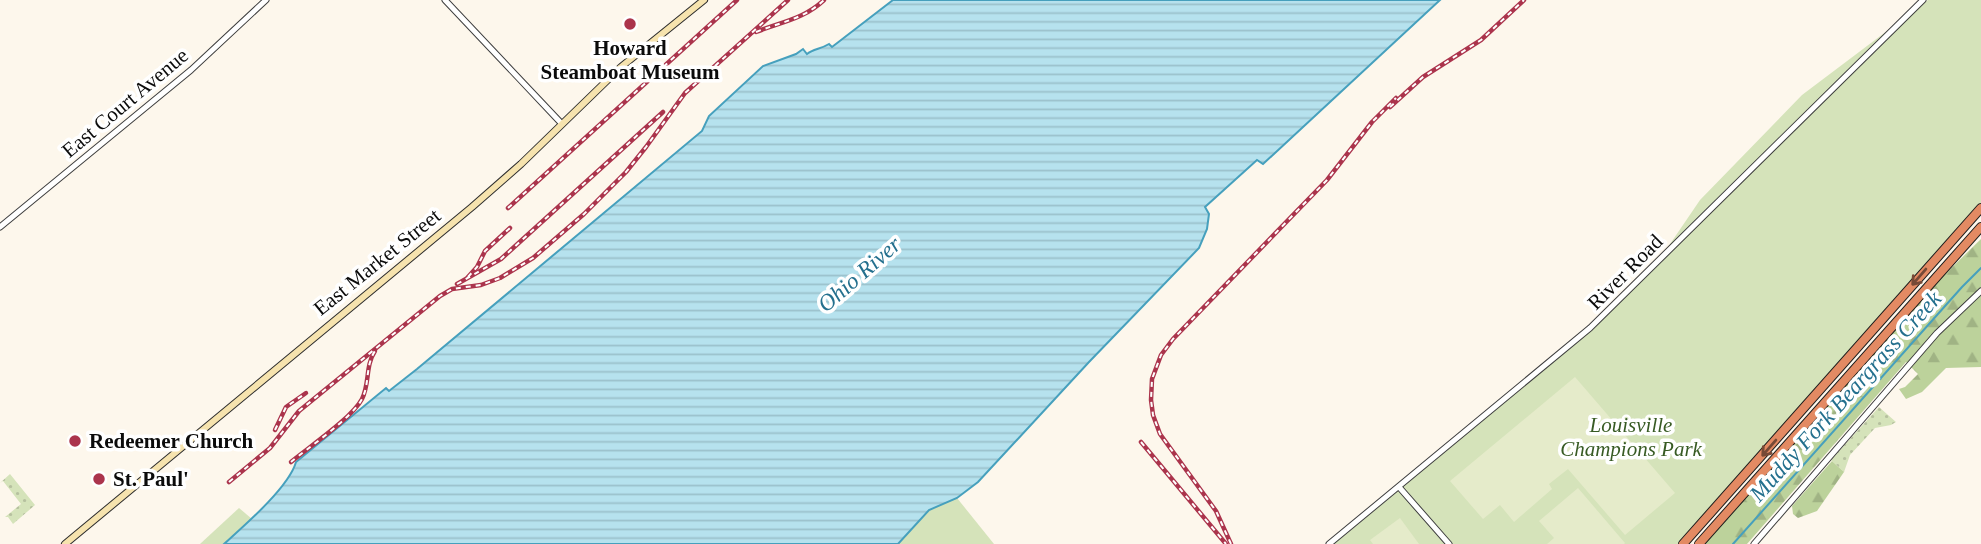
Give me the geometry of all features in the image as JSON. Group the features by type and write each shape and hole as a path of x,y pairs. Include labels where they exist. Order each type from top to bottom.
{"highway":[{"path":"1683,544 1981,206"},
{"path":"1699,544 1981,227"},
{"path":"1958,252 1981,234"}],"main road":[{"name":"East Market Street","path":"65,544 472,207 621,67 704,0"}],"street":[{"name":"East Court Avenue","path":"0,227 191,70 266,0"},
{"path":"445,0 562,124"},
{"name":"River Road","path":"1329,544 1590,328 1923,0"},
{"path":"1754,544 1937,333 1981,291"},
{"path":"1399,487 1449,544"}],"green space":[{"name":"Louisville Champions Park","path":"1928,0 1981,0 1981,203 1818,393 1678,544 1334,544 1574,345 1651,272 1700,200 1802,95"},
{"path":"1981,239 1981,367 1946,368 1922,392 1906,399 1899,389 1905,387 1918,374 1906,362 1747,544 1704,544 1931,288"},
{"path":"1575,377 1675,493 1625,535 1568,469 1549,484 1552,489 1514,522 1500,505 1483,519 1450,481"},
{"path":"1879,407 1896,422 1875,428 1850,455 1844,472 1831,460"},
{"path":"1832,461 1844,472 1817,511 1798,518 1793,514 1792,506"},
{"path":"10,474 35,505 13,524 5,517 21,504 3,481 0,483"},
{"path":"1578,488 1624,544 1547,544 1554,538 1539,521"},
{"path":"957,498 994,544 898,544 929,510"},
{"path":"239,508 252,519 224,544 200,544"},
{"path":"1400,518 1419,544 1373,544 1370,540"}],"water":[{"name":"Ohio River","path":"893,0 1440,0 1263,164 1257,160 1205,207 1209,214 1207,229 1199,248 978,482 957,498 929,510 898,544 224,544 254,517 285,483 296,462 386,388 389,391 417,369 702,131 709,116 763,66 803,49 807,54 829,44 832,47"}],"waterway":[{"name":"Muddy Fork Beargrass Creek","path":"1733,544 1981,268"}],"railway":[{"path":"508,208 737,0"},
{"path":"229,482 270,448 299,411 440,296 452,289 481,285 500,278 533,258 584,214 626,172 685,93 788,0"},
{"path":"756,32 800,16 824,0"},
{"path":"1390,107 1423,77 1481,40 1524,0"},
{"path":"1231,544 1216,511 1160,434 1153,415 1152,379 1161,355 1173,339 1327,180 1372,122 1396,98"},
{"path":"457,284 501,259 663,112"},
{"path":"468,277 485,251 510,228"},
{"path":"291,462 357,407 364,393 375,351"},
{"path":"275,430 286,407 306,393"},
{"path":"1141,442 1226,544"}],"place":[{"name":"Howard Steamboat Museum","path":"630,24"},
{"name":"Redeemer Church","path":"75,441"},
{"name":"St. Paul'","path":"99,479"}]}
